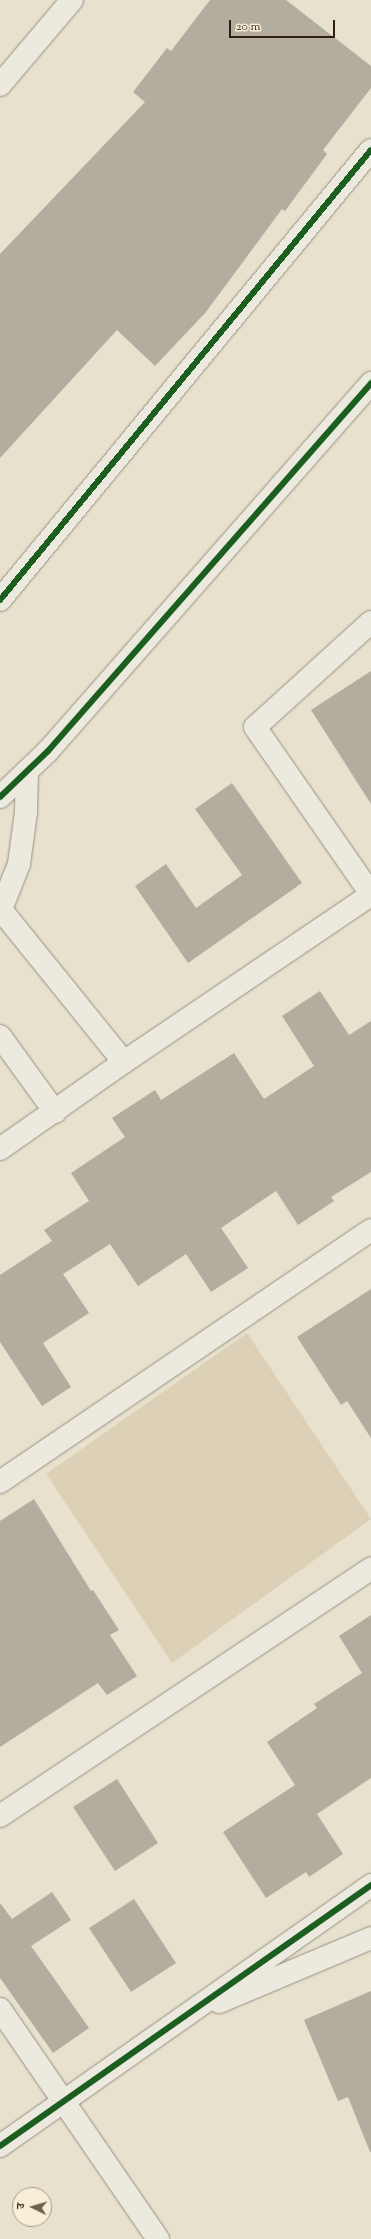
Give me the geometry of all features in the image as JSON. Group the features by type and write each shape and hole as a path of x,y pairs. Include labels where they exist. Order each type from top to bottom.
{"street":[{"path":"0,85 72,0"},
{"path":"0,600 371,150"},
{"path":"0,797 48,751 371,383"},
{"path":"0,1149 55,1112 124,1062 371,895 255,727 371,622"},
{"path":"27,771 26,812 19,864 1,911 124,1062"},
{"path":"0,1036 55,1112"},
{"path":"0,1482 371,1230"},
{"path":"0,1816 371,1569"},
{"path":"0,2146 63,2100 371,1885"},
{"path":"180,2019 371,1938"},
{"path":"0,2009 158,2239"}],"shaded area":[{"path":"247,1333 371,1519 172,1663 46,1474"}],"building":[{"path":"210,0 286,0 371,66 371,88 323,150 327,154 285,211 282,209 206,312 155,366 117,330 0,458 0,254 145,102 133,92 167,48 171,51"},
{"path":"371,671 371,804 311,710"},
{"path":"232,783 302,883 188,963 135,886 166,864 196,908 242,875 195,809"},
{"path":"320,991 349,1035 371,1021 371,1172 331,1197 334,1201 298,1225 276,1191 221,1228 248,1268 211,1292 186,1254 138,1286 110,1244 63,1274 89,1313 43,1343 71,1387 42,1406 0,1342 0,1275 52,1241 44,1230 89,1201 71,1173 125,1137 112,1118 155,1090 161,1100 234,1053 264,1099 314,1066 282,1016"},
{"path":"371,1289 371,1438 347,1401 341,1405 297,1337"},
{"path":"34,1499 91,1591 93,1590 119,1630 110,1635 137,1676 107,1695 98,1683 0,1747 0,1521"},
{"path":"371,1615 371,1778 317,1814 343,1854 309,1877 306,1872 266,1898 223,1832 295,1785 267,1742 317,1708 314,1704 362,1673 339,1636"},
{"path":"117,1779 158,1843 115,1871 73,1807"},
{"path":"52,1892 71,1920 31,1946 89,2028 53,2053 0,1978 0,1903 12,1919"},
{"path":"134,1899 176,1963 131,1992 89,1928"},
{"path":"371,1991 370,2152 348,2097 338,2101 304,2020"}],"cycle path":[{"path":"0,600 371,150"},
{"path":"0,797 48,751 371,383"},
{"path":"0,2146 371,1885"}]}
